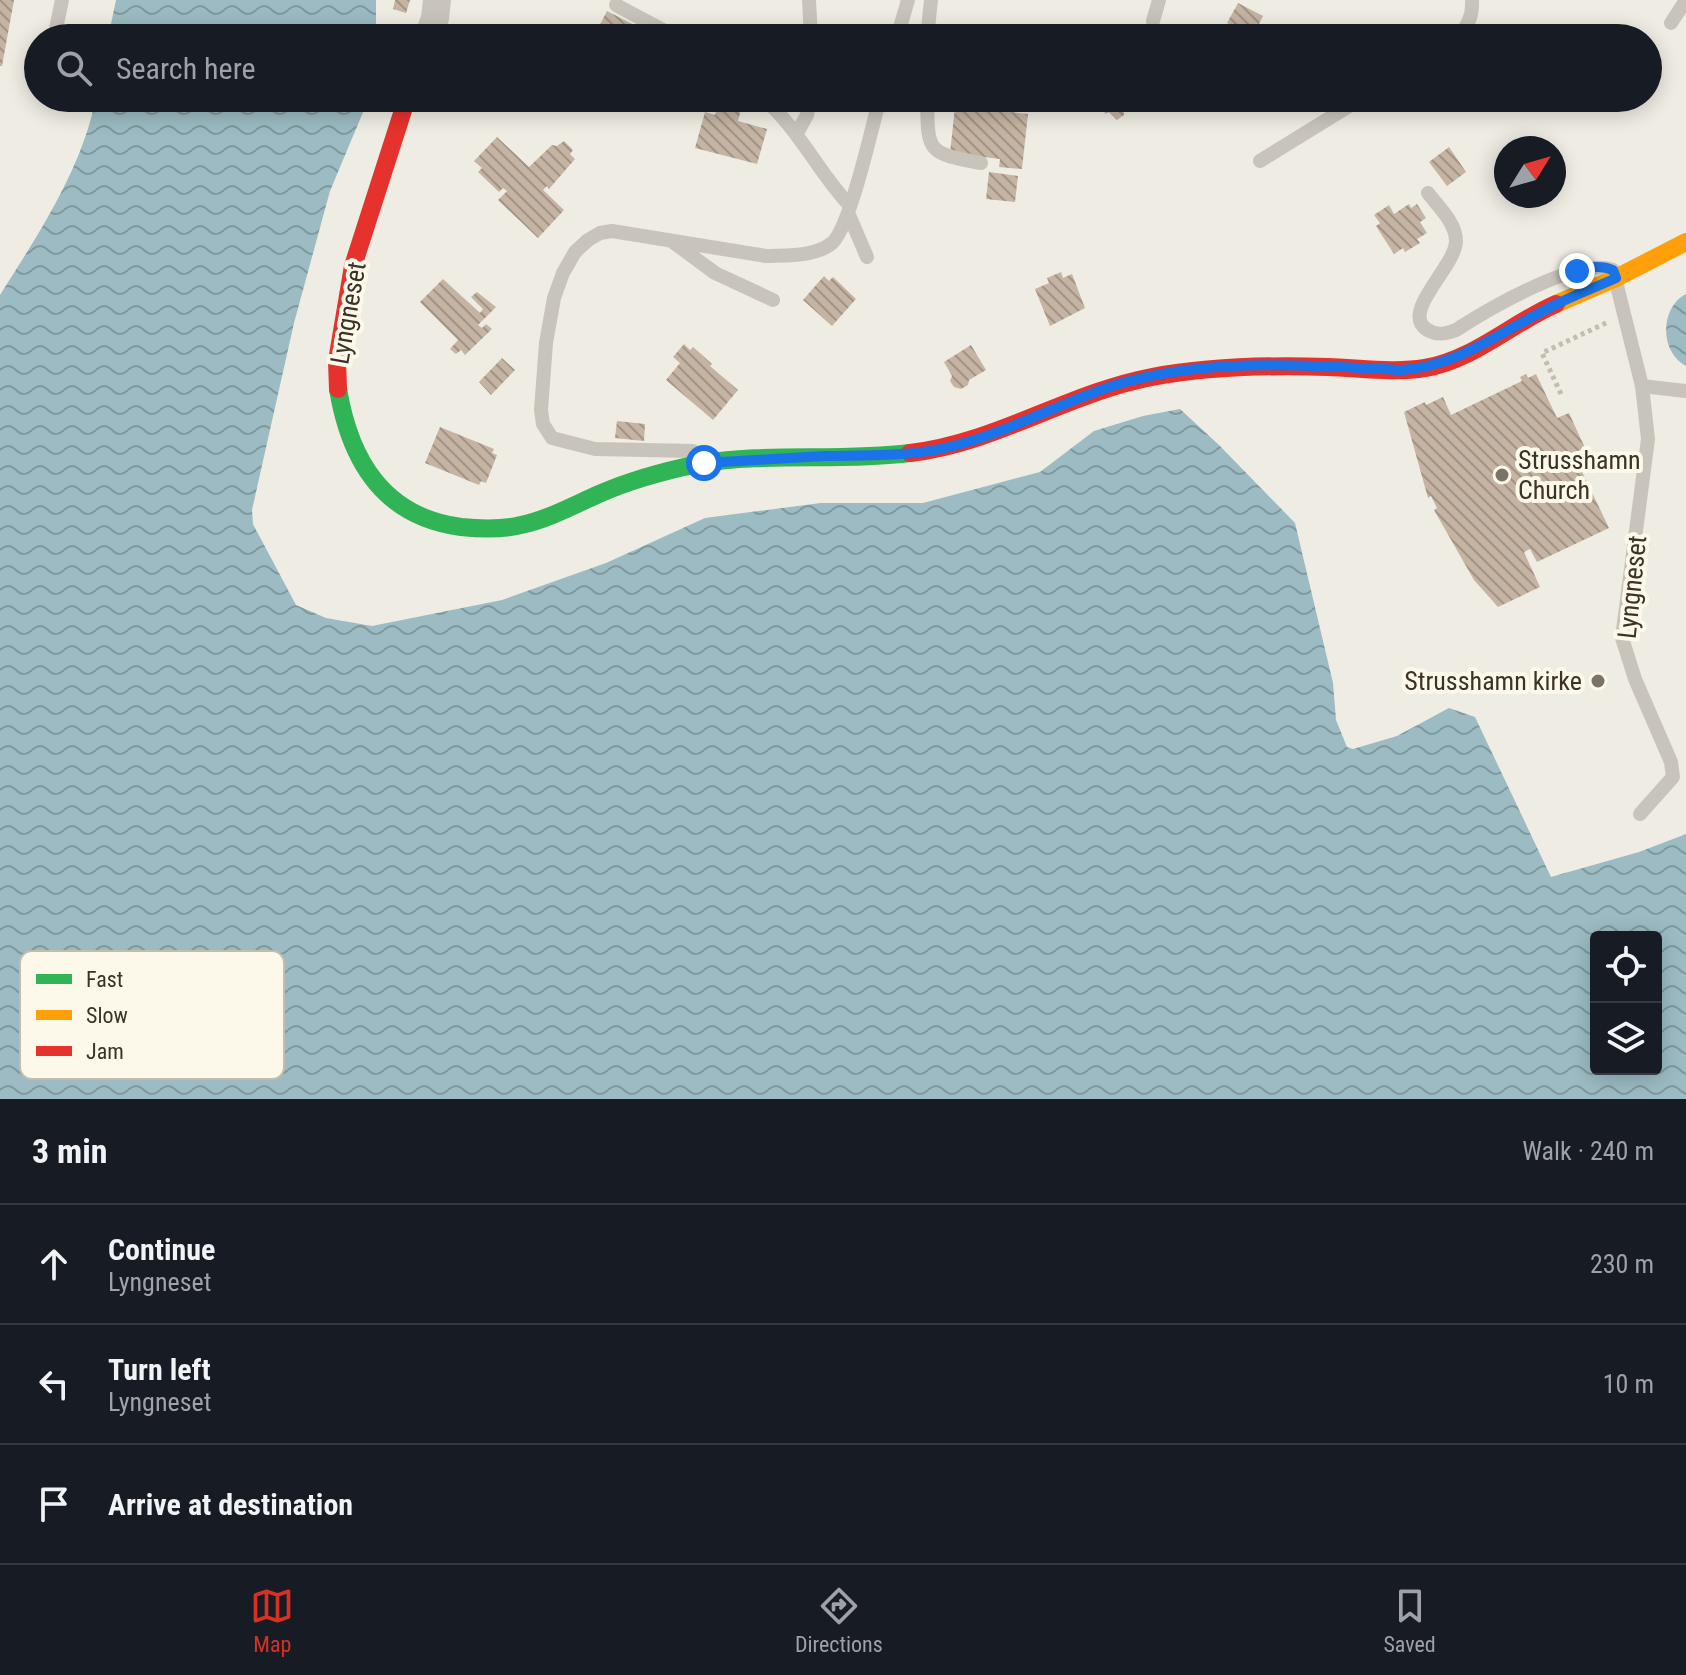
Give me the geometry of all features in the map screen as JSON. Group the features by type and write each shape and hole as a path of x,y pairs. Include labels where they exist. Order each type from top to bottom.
{"street":[{"path":"433,24 437,0"},
{"name":"Lyngneset","path":"403,112 354,263 337,374 346,425 354,449 382,491 401,507 427,521 506,528 533,522 636,478 704,463 878,456 950,447 1111,387 1208,367 1427,368 1462,356 1545,309 1616,278 1686,242"}],"lane":[{"path":"57,24 62,0"},
{"path":"809,0 810,24"},
{"path":"901,24 908,0"},
{"path":"928,24 931,0"},
{"path":"1153,21 1159,0"},
{"path":"1468,24 1473,10 1472,0"},
{"path":"1671,23 1686,0"},
{"path":"616,5 652,24"},
{"path":"777,112 797,133 815,164 850,210 867,257"},
{"path":"797,133 808,112"},
{"name":"Lyngneset","path":"731,461 686,449 595,449 552,438 543,424 541,410 546,343 554,298 563,273 575,252 600,233 612,231 766,256 820,250 840,234 850,210 876,112"},
{"path":"927,112 928,139 932,146 952,157 981,163"},
{"path":"1260,161 1339,112"},
{"path":"1428,193 1454,230 1456,239 1455,252 1420,306 1421,323 1435,333 1445,334 1456,330 1525,291 1587,267 1608,268 1613,270 1616,278"},
{"name":"Lyngneset","path":"673,242 715,273 773,300"},
{"name":"Lyngneset","path":"1616,278 1642,386 1648,439 1622,638 1635,679 1671,762 1673,777 1640,814"},
{"path":"1642,386 1686,391"}],"path":[{"path":"1561,394 1542,353 1623,315"}],"water":[{"path":"116,0 376,0 376,24 111,24"},
{"path":"92,112 363,112 330,191 294,323 252,510 253,524 296,605 326,618 372,626 502,600 606,563 705,518 821,503 923,503 1040,472 1094,431 1180,409 1295,523 1333,683 1336,720 1347,747 1353,749 1397,736 1449,708 1475,717 1551,877 1639,852 1686,834 1686,1099 0,1099 0,295 69,176"},
{"path":"1686,294 1686,366 1671,351 1666,330 1671,309"}],"building":[{"path":"0,0 14,0 2,66 0,66"},
{"path":"395,0 410,0 406,13 393,9"},
{"path":"1238,3 1263,16 1259,24 1227,23"},
{"path":"607,11 632,24 600,24"},
{"path":"705,112 715,115 716,112 740,112 738,121 767,129 757,164 695,148"},
{"path":"954,112 1028,114 1022,169 999,167 1000,159 950,153"},
{"path":"1109,112 1124,112 1117,120"},
{"path":"497,137 529,167 552,145 557,146 564,141 573,150 570,154 575,159 549,189 547,186 543,190 564,210 538,238 498,200 507,191 503,188 499,192 478,172 482,168 474,161"},
{"path":"1449,147 1466,172 1447,186 1429,162"},
{"path":"989,172 1018,176 1015,202 986,199"},
{"path":"1409,204 1411,208 1417,204 1426,218 1420,222 1427,233 1417,239 1420,243 1405,252 1403,248 1394,254 1376,226 1380,223 1374,215 1389,205 1394,214"},
{"path":"1061,272 1063,278 1072,274 1085,308 1050,326 1035,289 1049,283 1047,278"},
{"path":"824,276 829,281 833,277 856,299 832,326 803,300"},
{"path":"443,279 480,313 483,309 471,297 477,292 496,307 478,325 482,328 486,324 492,329 465,355 461,350 456,354 450,349 458,340 420,302"},
{"path":"684,344 690,350 693,347 738,390 713,420 666,380 680,363 673,357"},
{"path":"971,345 986,370 961,389 954,387 944,362"},
{"path":"502,358 515,370 491,395 479,382"},
{"name":"Strusshamn Church","path":"1526,374 1528,378 1536,374 1557,418 1569,413 1585,448 1573,453 1609,528 1537,562 1530,549 1524,552 1540,587 1498,607 1474,580 1434,510 1437,508 1431,496 1428,498 1404,412 1443,397 1451,415 1522,381 1520,377"},
{"path":"617,421 645,424 644,441 615,438"},
{"path":"440,427 494,449 492,453 497,455 486,483 481,481 479,485 425,463"}],"traffic: fast":[{"path":"338,389 351,440 375,481 391,498 411,511 434,521 461,527 514,527 551,515 623,484 698,464 750,458 910,453"}],"traffic: slow":[{"path":"1556,304 1686,242"}],"traffic: jam":[{"path":"338,389 337,361 353,266 402,112"},
{"path":"910,453 972,439 1121,384 1174,373 1262,366 1389,370 1443,364 1556,304"}],"place":[{"name":"Strusshamn Church","path":"1502,475"},
{"name":"Strusshamn kirke","path":"1598,681"}],"route":[{"path":"704,463 878,456 950,447 1111,387 1208,367 1427,368 1462,356 1545,309 1616,278 1613,270 1608,268 1587,267 1577,271"}]}
